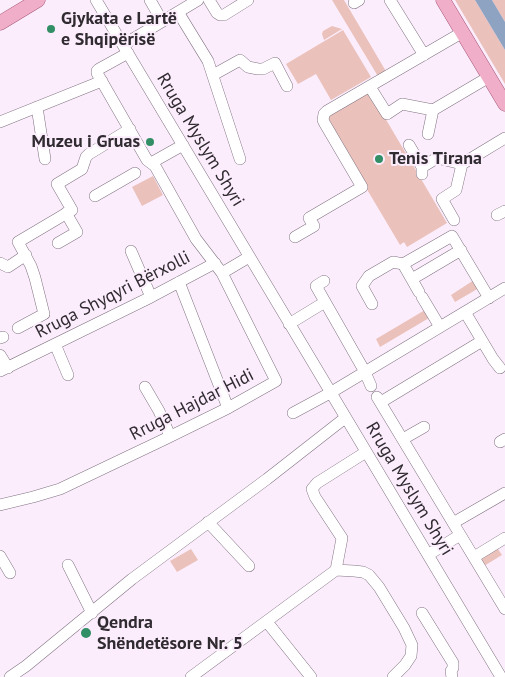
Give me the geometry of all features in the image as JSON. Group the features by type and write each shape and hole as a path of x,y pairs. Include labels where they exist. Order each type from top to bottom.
{"main road":[{"path":"0,23 38,0"},
{"path":"443,0 505,104"}],"street":[{"name":"Rruga Myslym Shyri","path":"96,0 428,555 496,675"},
{"path":"150,0 162,21"},
{"path":"0,122 102,81 97,71 162,21 198,0"},
{"path":"209,0 217,13 224,15 248,0"},
{"path":"390,0 424,55"},
{"path":"178,12 208,62 241,145 240,159"},
{"path":"296,237 314,226 309,218 362,187 325,124 324,117 327,111 462,32"},
{"path":"213,78 240,60 253,69 263,69 275,63 287,86"},
{"path":"374,83 387,114 402,104 433,110 489,77"},
{"name":"Rruga Shyqyri Bërxolli","path":"4,369 179,282 219,268 196,238 155,166 147,160 102,81"},
{"path":"37,107 45,159"},
{"path":"428,134 433,110"},
{"path":"0,263 8,267 26,255 18,242 72,210 57,184 82,169 89,154 130,129"},
{"path":"409,145 422,170 437,158 462,164 505,138"},
{"path":"151,163 183,145"},
{"path":"454,220 442,199 456,190 462,164"},
{"path":"95,196 135,172"},
{"path":"58,244 82,229 66,213"},
{"path":"372,304 362,286 369,276 393,262 403,264 452,236 489,298"},
{"path":"412,279 460,250"},
{"path":"131,251 151,297"},
{"name":"Rruga Shyqyri Bërxolli","path":"18,328 44,314 35,278 26,255"},
{"path":"219,268 249,257"},
{"path":"403,264 440,327"},
{"name":"Rruga Hajdar Hidi","path":"0,504 60,489 228,408 276,382 219,268"},
{"path":"324,281 316,286 365,372 370,386"},
{"path":"179,282 228,408"},
{"path":"293,413 330,393 505,288"},
{"path":"289,324 326,302"},
{"path":"465,312 500,368"},
{"path":"482,341 379,399 460,535 502,596 505,609"},
{"path":"55,344 68,375"},
{"path":"0,355 4,369"},
{"path":"146,387 170,436"},
{"path":"10,677 132,579 346,418"},
{"path":"403,439 424,427"},
{"path":"336,570 342,538 315,497 312,489 317,483 366,452"},
{"path":"453,523 505,493"},
{"path":"208,522 249,566"},
{"path":"428,555 460,535"},
{"path":"474,557 505,538"},
{"path":"0,556 10,573"},
{"path":"68,565 92,613"},
{"path":"191,677 336,570 354,570 369,575 379,586 412,645 411,656 393,677"},
{"path":"422,613 453,663 453,668 450,671 452,677"},
{"path":"267,622 311,677"}],"shaded area":[{"path":"332,0 344,0 387,73 379,78"},
{"path":"455,0 475,0 505,50 505,84"},
{"path":"492,0 505,0 505,22"},
{"path":"332,26 342,29 324,40 323,31"},
{"path":"343,30 371,77 331,100 316,74 298,84 286,64"},
{"name":"Tenis Tirana","path":"368,89 447,223 407,247 404,242 400,245 331,129 333,127 329,119 330,111"},
{"path":"153,176 163,195 142,206 132,187"},
{"path":"474,280 479,288 455,302 451,295"},
{"path":"425,310 429,318 380,347 376,339"},
{"path":"496,546 502,555 484,566 479,557"},
{"path":"191,549 198,560 177,572 170,561"}],"water":[{"path":"475,0 492,0 505,22 505,50"}],"place":[{"name":"Gjykata e Lartë e Shqipërisë","path":"51,29"},
{"name":"Muzeu i Gruas","path":"150,142"},
{"name":"Tenis Tirana","path":"379,159"},
{"name":"Qendra Shëndetësore Nr. 5","path":"86,633"}]}
